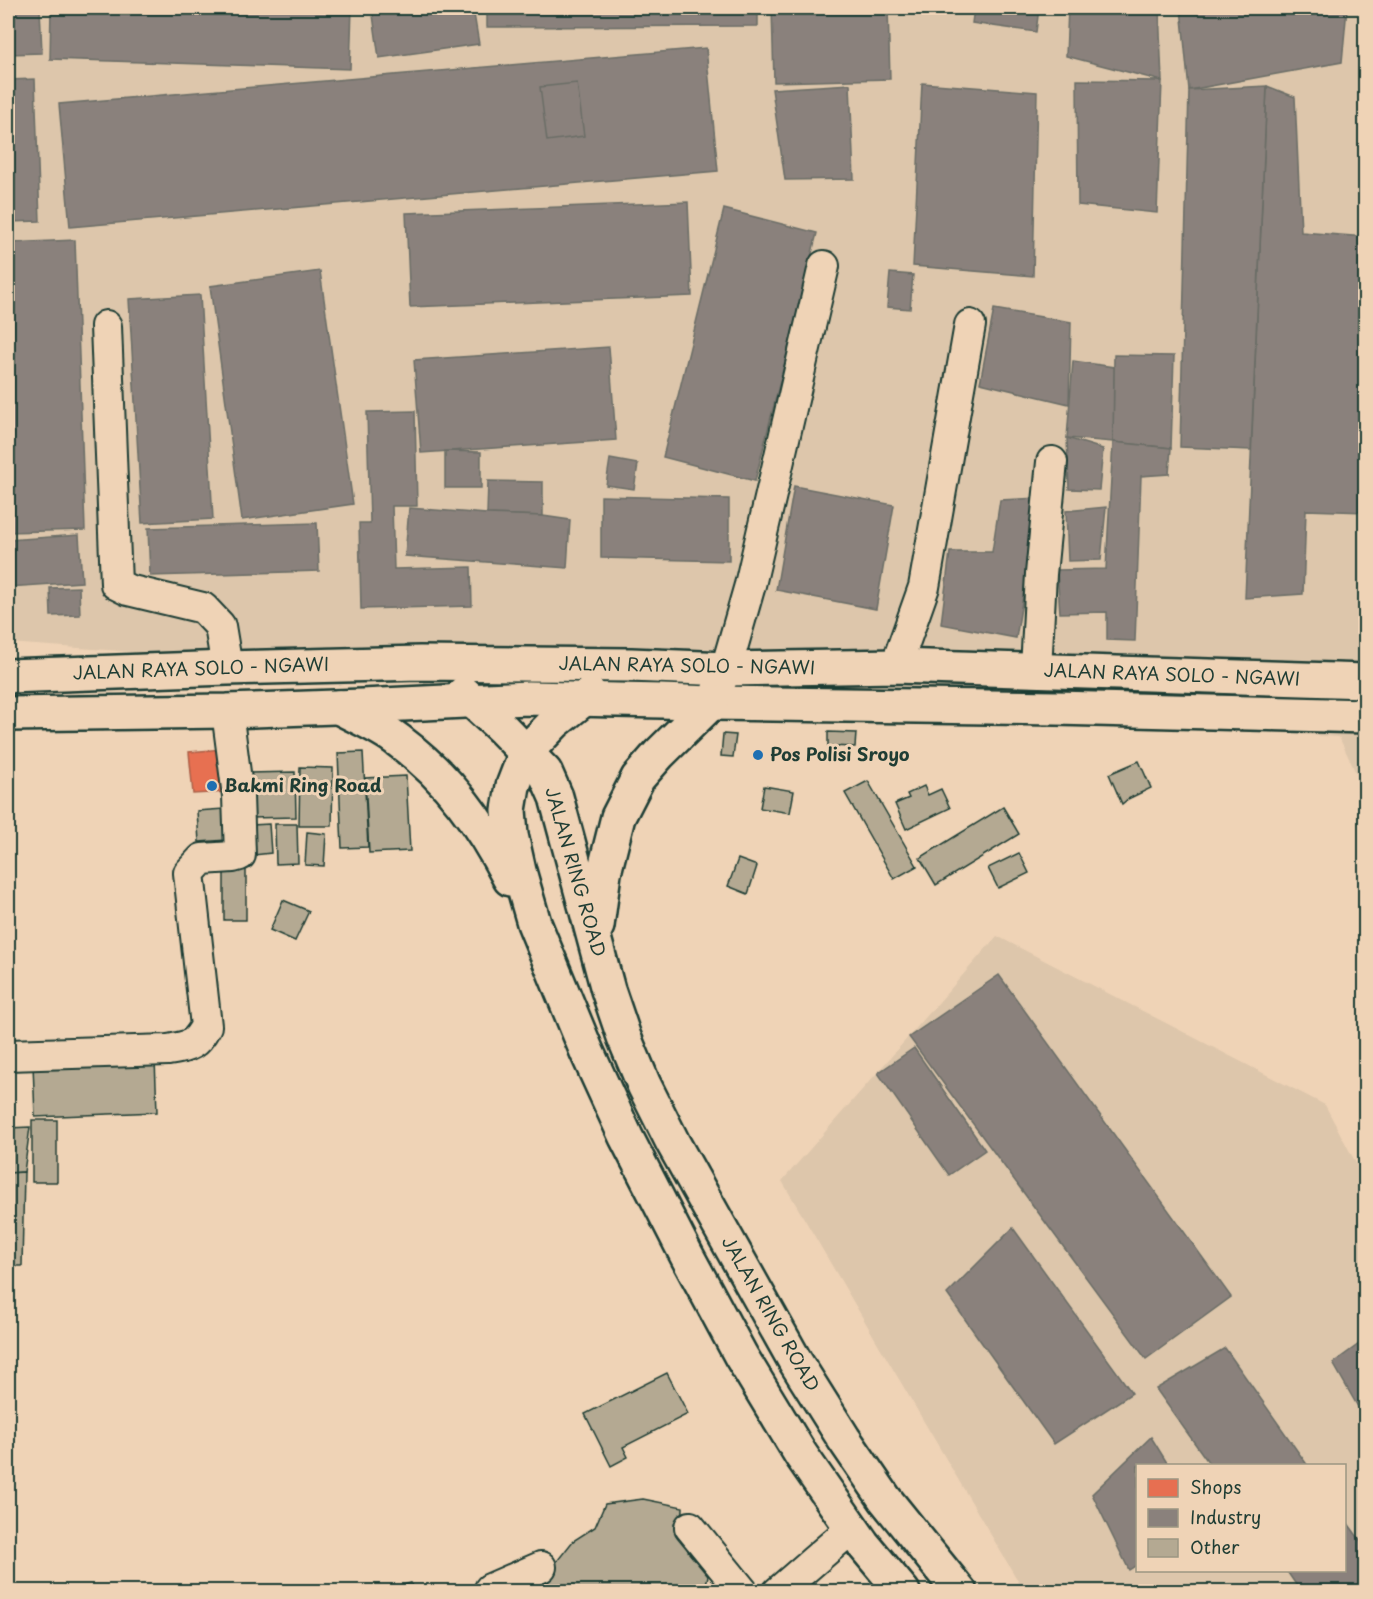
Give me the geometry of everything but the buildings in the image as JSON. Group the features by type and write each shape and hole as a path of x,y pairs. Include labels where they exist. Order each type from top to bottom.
{"highway":[{"name":"JALAN RAYA SOLO - NGAWI","path":"8,676 420,663 631,665 726,669 896,666 1365,681"},
{"name":"JALAN RING ROAD","path":"420,663 452,683 545,772 556,797 608,990 624,1037 644,1085 673,1143 795,1361 844,1439 885,1499 960,1592"},
{"path":"534,923 511,835 509,810 513,786 526,752 555,722 631,665"},
{"name":"JALAN RAYA SOLO - NGAWI","path":"8,714 227,711 528,698 1365,716"},
{"path":"595,941 604,873 618,817 638,777 711,703"},
{"path":"339,707 398,739 434,769 466,806 496,851 534,923 587,1052 626,1137 741,1356 801,1455 858,1536 903,1592"}],"street":[{"path":"711,703 726,669 750,585 824,266"},
{"path":"896,666 924,586 970,325"},
{"path":"106,326 116,584 128,590 203,608 220,626 227,668"},
{"path":"1036,670 1041,574 1052,462"},
{"path":"8,1054 168,1050 187,1047 199,1039 206,1026 189,873 202,859 240,855 238,796 227,711"},
{"path":"690,1527 743,1592"},
{"path":"778,1592 858,1536"},
{"path":"806,1592 858,1536"},
{"path":"488,1591 541,1567"}],"shaded area":[{"path":"8,8 1365,8 1365,792 1339,737 8,643"},
{"path":"997,936 1325,1105 1365,1180 1365,1591 1024,1591 782,1181"}],"place":[{"name":"Pos Polisi Sroyo","path":"758,755"},
{"name":"Bakmi Ring Road","path":"212,786"}]}
